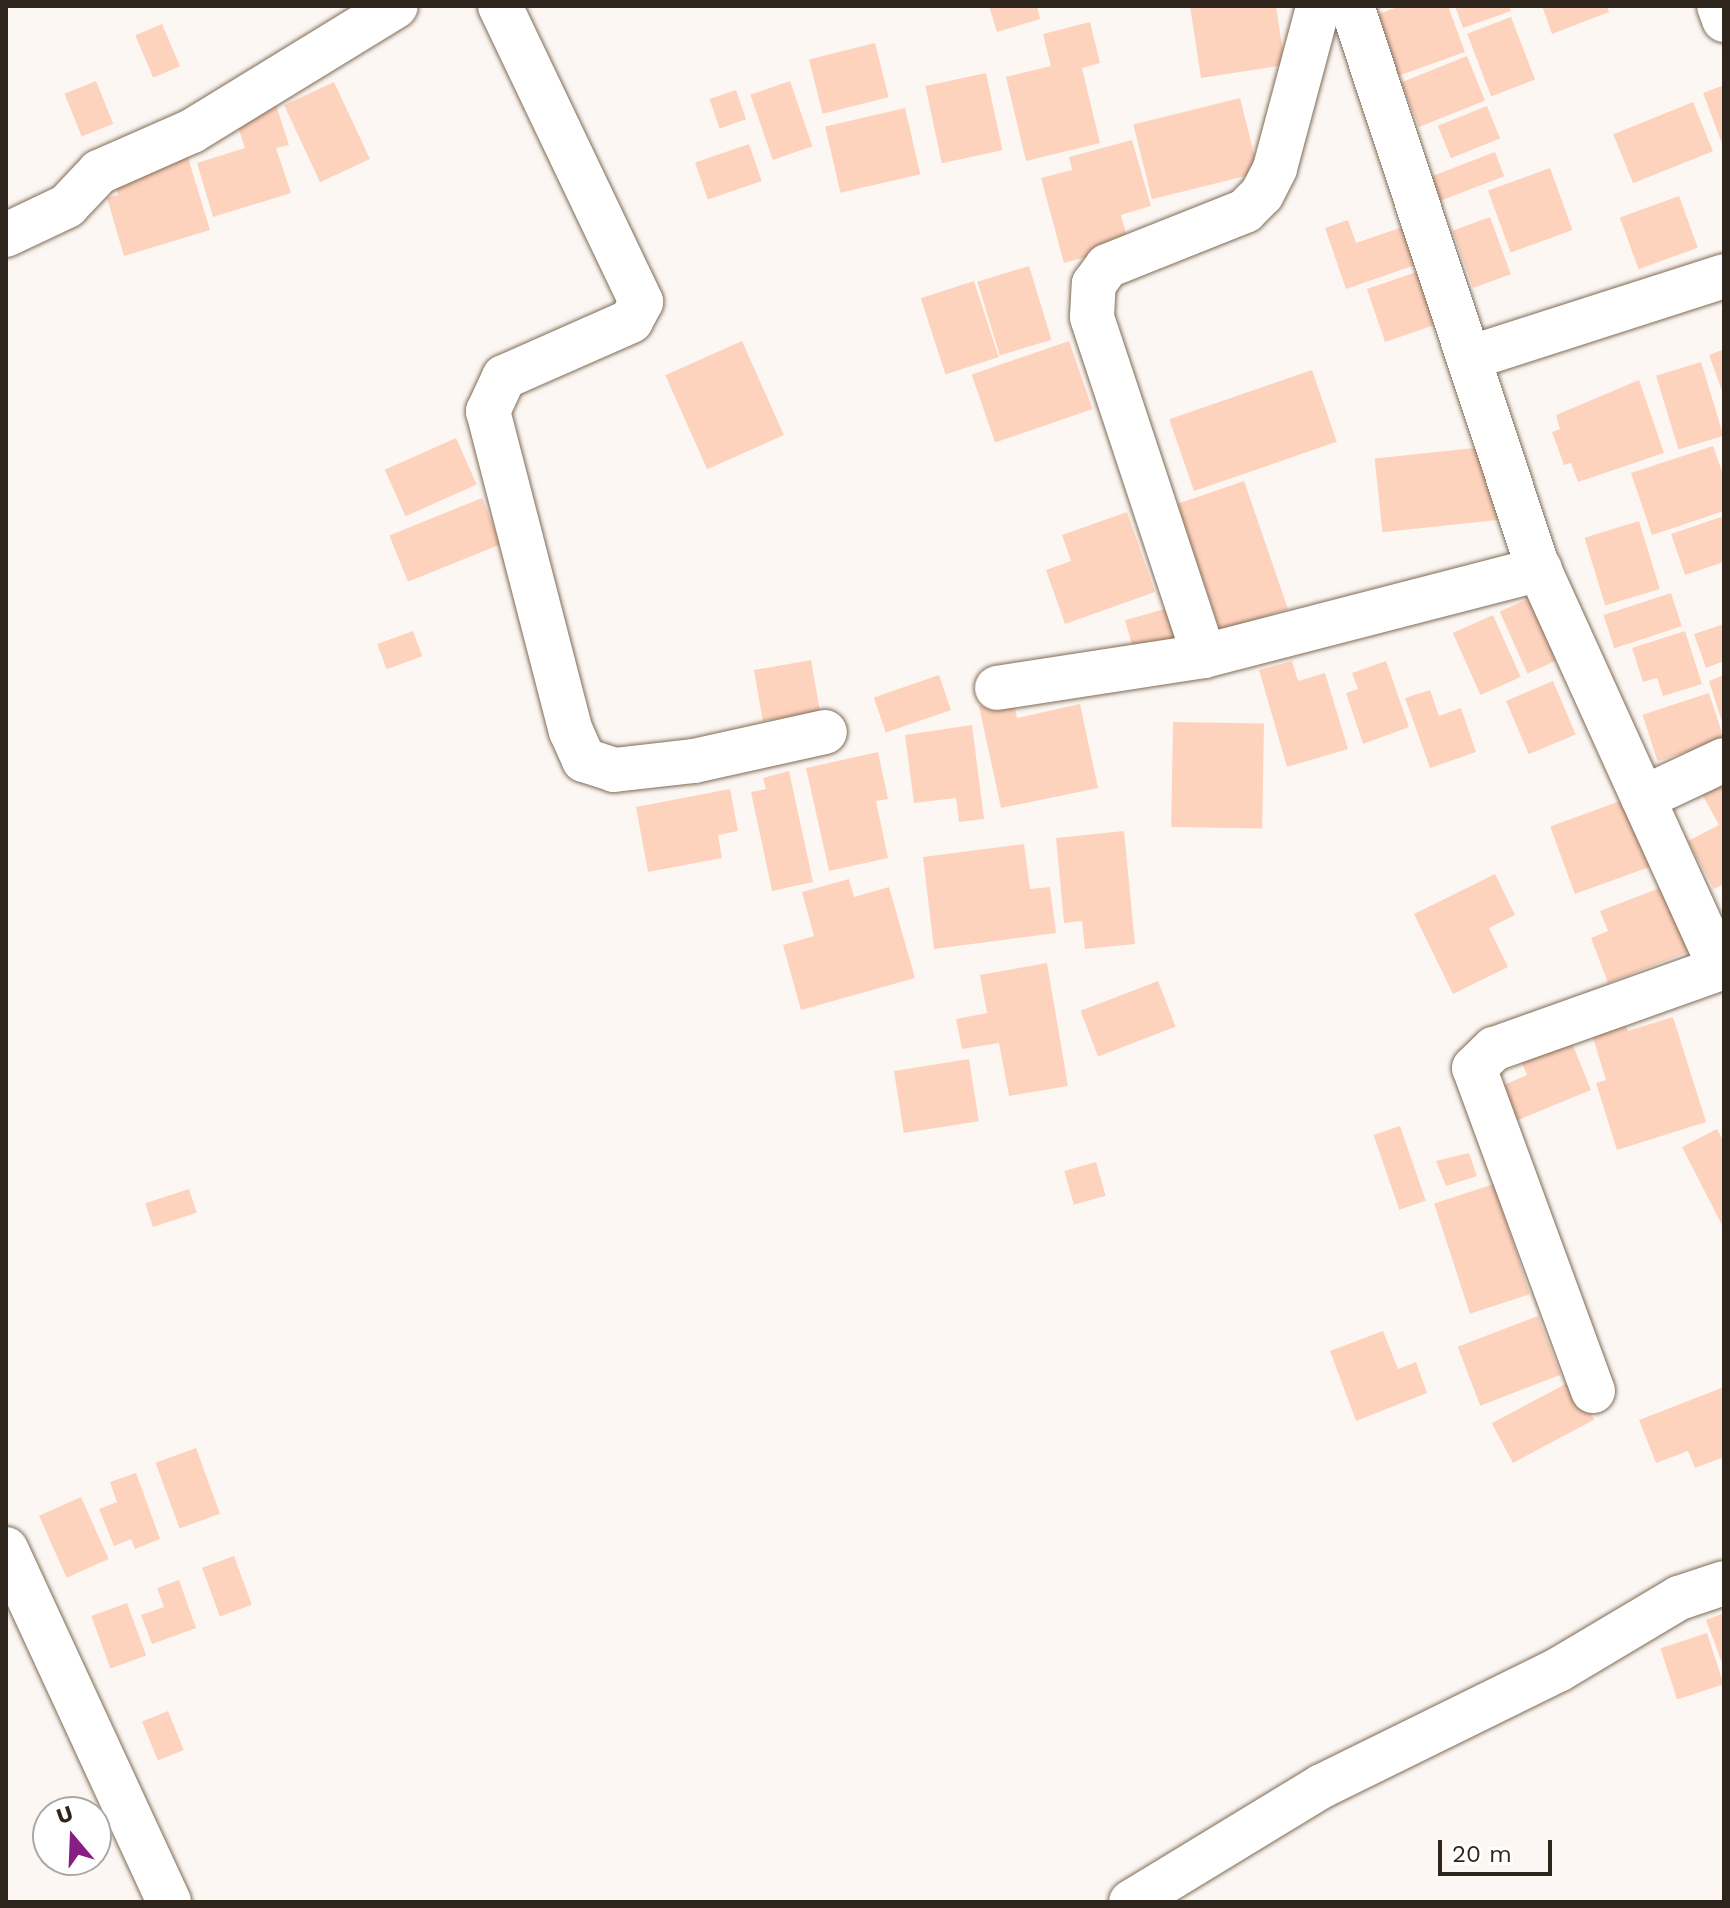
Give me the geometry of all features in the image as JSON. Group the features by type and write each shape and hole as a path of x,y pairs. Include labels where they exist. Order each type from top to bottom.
{"street":[{"path":"6,235 67,206 99,172 192,131 396,6"},
{"path":"500,6 641,302 631,321 504,377 488,411 571,731 584,760 614,770 694,761 825,732"},
{"path":"1719,6 1724,20"},
{"path":"1328,7 1469,358 1540,569 1722,968 1494,1049 1474,1068 1593,1391"},
{"path":"1204,656 1092,317 1094,284 1107,266 1245,211 1262,194 1275,168 1328,7"},
{"path":"1469,358 1724,276"},
{"path":"997,688 1204,656 1540,569"},
{"path":"1643,798 1724,760"},
{"path":"6,1549 169,1902"},
{"path":"1131,1902 1322,1786 1558,1670 1679,1598 1724,1583"}],"building":[{"path":"989,6 1037,6 1040,19 997,32"},
{"path":"1190,6 1276,6 1285,65 1201,78"},
{"path":"1400,6 1448,6 1465,52 1395,77 1373,16"},
{"path":"1455,6 1509,6 1511,11 1463,28"},
{"path":"1542,6 1607,6 1609,12 1552,34"},
{"path":"1511,17 1535,80 1491,96 1467,34"},
{"path":"1090,22 1100,63 1082,68 1100,143 1026,161 1006,77 1051,66 1043,34"},
{"path":"162,24 180,66 153,78 135,35"},
{"path":"875,43 889,97 823,114 809,59"},
{"path":"1467,56 1485,101 1419,127 1401,83"},
{"path":"986,73 1002,150 942,163 925,86"},
{"path":"96,81 113,124 82,136 64,94"},
{"path":"790,81 812,146 773,160 750,95"},
{"path":"334,82 370,159 320,182 284,105"},
{"path":"1724,85 1724,149 1703,93"},
{"path":"736,90 746,119 720,128 710,99"},
{"path":"1240,98 1259,173 1152,199 1133,125"},
{"path":"1693,102 1713,151 1633,183 1613,134"},
{"path":"276,105 289,145 276,148 291,193 213,217 197,163 245,148 235,118"},
{"path":"1487,106 1500,138 1451,158 1438,126"},
{"path":"905,108 920,174 840,193 825,126"},
{"path":"1132,140 1151,206 1121,215 1129,245 1064,263 1041,178 1072,170 1069,157"},
{"path":"749,144 762,181 708,199 695,163"},
{"path":"1495,152 1504,176 1440,201 1431,177"},
{"path":"187,154 210,230 124,256 107,198 118,195 113,176"},
{"path":"1550,168 1573,230 1511,253 1488,191"},
{"path":"1679,196 1698,248 1639,269 1620,218"},
{"path":"1490,217 1511,274 1473,288 1452,231"},
{"path":"1348,220 1356,243 1414,223 1427,261 1346,289 1325,228"},
{"path":"1029,266 1052,340 1000,355 977,282"},
{"path":"1434,266 1452,319 1385,342 1367,289"},
{"path":"974,281 999,357 945,374 921,298"},
{"path":"742,341 784,435 707,469 665,375"},
{"path":"1069,341 1092,409 995,443 972,375"},
{"path":"1724,349 1724,396 1709,355"},
{"path":"1701,362 1724,436 1679,449 1656,376"},
{"path":"1312,370 1337,442 1194,491 1169,419"},
{"path":"1639,380 1664,453 1578,482 1571,463 1564,465 1552,432 1560,429 1556,415"},
{"path":"456,438 477,485 405,516 385,470"},
{"path":"1494,446 1502,520 1382,532 1375,459"},
{"path":"1713,446 1724,477 1724,511 1652,535 1631,473"},
{"path":"1244,481 1288,609 1221,632 1177,504"},
{"path":"482,498 501,544 408,582 389,535"},
{"path":"1127,512 1155,592 1065,624 1046,570 1071,561 1062,535"},
{"path":"1724,516 1724,562 1685,575 1671,534"},
{"path":"1639,521 1660,589 1605,606 1584,538"},
{"path":"1671,593 1682,626 1614,648 1603,615"},
{"path":"1539,594 1567,656 1527,674 1500,611"},
{"path":"1175,606 1184,637 1134,651 1125,620"},
{"path":"1493,615 1521,677 1480,695 1453,633"},
{"path":"1724,624 1724,661 1706,668 1694,634"},
{"path":"413,631 422,656 387,669 377,644"},
{"path":"1685,631 1702,684 1663,696 1657,678 1643,682 1632,648"},
{"path":"811,660 820,711 763,721 754,670"},
{"path":"1292,661 1298,681 1325,673 1348,749 1287,767 1259,670"},
{"path":"1386,661 1409,727 1363,744 1346,693 1358,689 1352,673"},
{"path":"939,675 951,710 886,732 874,697"},
{"path":"1724,675 1724,725 1723,725 1709,681"},
{"path":"1553,681 1576,734 1529,754 1506,701"},
{"path":"1430,690 1439,716 1461,708 1476,752 1430,768 1405,698"},
{"path":"1709,693 1724,740 1658,761 1642,715"},
{"path":"1013,699 1017,718 1080,704 1098,788 1001,808 979,706"},
{"path":"1173,722 1264,724 1262,829 1171,827"},
{"path":"972,725 984,819 959,822 956,798 914,803 905,735"},
{"path":"878,752 888,799 876,801 888,858 829,871 806,768"},
{"path":"789,771 813,882 772,891 751,792 766,789 763,778"},
{"path":"1724,782 1724,884 1714,889 1688,841 1719,825 1702,794"},
{"path":"730,789 738,831 718,835 722,858 648,872 636,807"},
{"path":"1631,797 1656,865 1575,894 1550,826"},
{"path":"1124,831 1135,944 1085,949 1082,921 1064,923 1056,838"},
{"path":"1024,844 1030,889 1050,887 1056,933 934,949 923,857"},
{"path":"1495,874 1515,915 1489,928 1508,967 1453,994 1414,914"},
{"path":"849,879 854,897 889,887 915,978 801,1010 783,945 814,936 802,892"},
{"path":"1670,884 1695,949 1608,983 1591,938 1608,931 1600,911"},
{"path":"1047,963 1068,1086 1009,1096 999,1043 962,1049 956,1019 987,1013 980,975"},
{"path":"1158,981 1176,1027 1098,1056 1081,1011"},
{"path":"1623,1017 1628,1031 1673,1017 1706,1122 1617,1150 1596,1083 1606,1080 1590,1028"},
{"path":"1568,1033 1591,1090 1513,1122 1499,1087 1527,1075 1518,1054"},
{"path":"969,1059 979,1121 904,1133 894,1071"},
{"path":"1400,1126 1426,1201 1399,1210 1374,1135"},
{"path":"1717,1129 1724,1142 1724,1229 1682,1147"},
{"path":"1469,1153 1477,1176 1446,1186 1436,1161"},
{"path":"1096,1162 1106,1196 1074,1205 1064,1171"},
{"path":"1494,1184 1530,1294 1470,1314 1434,1203"},
{"path":"189,1189 197,1213 153,1227 145,1203"},
{"path":"1538,1316 1561,1375 1480,1406 1458,1347"},
{"path":"1383,1331 1398,1369 1416,1362 1427,1393 1356,1421 1330,1351"},
{"path":"1573,1380 1594,1420 1513,1463 1492,1423"},
{"path":"1724,1387 1724,1457 1695,1468 1688,1451 1656,1463 1639,1420"},
{"path":"196,1448 220,1514 180,1528 156,1463"},
{"path":"136,1473 160,1539 135,1549 131,1539 114,1546 99,1509 117,1502 110,1482"},
{"path":"81,1497 109,1559 67,1578 39,1516"},
{"path":"234,1556 252,1605 220,1616 202,1568"},
{"path":"179,1580 196,1628 152,1644 141,1615 164,1607 157,1588"},
{"path":"127,1603 146,1656 110,1669 91,1616"},
{"path":"1724,1613 1724,1668 1706,1620"},
{"path":"1707,1633 1724,1684 1677,1699 1660,1648"},
{"path":"168,1711 184,1750 158,1760 142,1721"}]}
